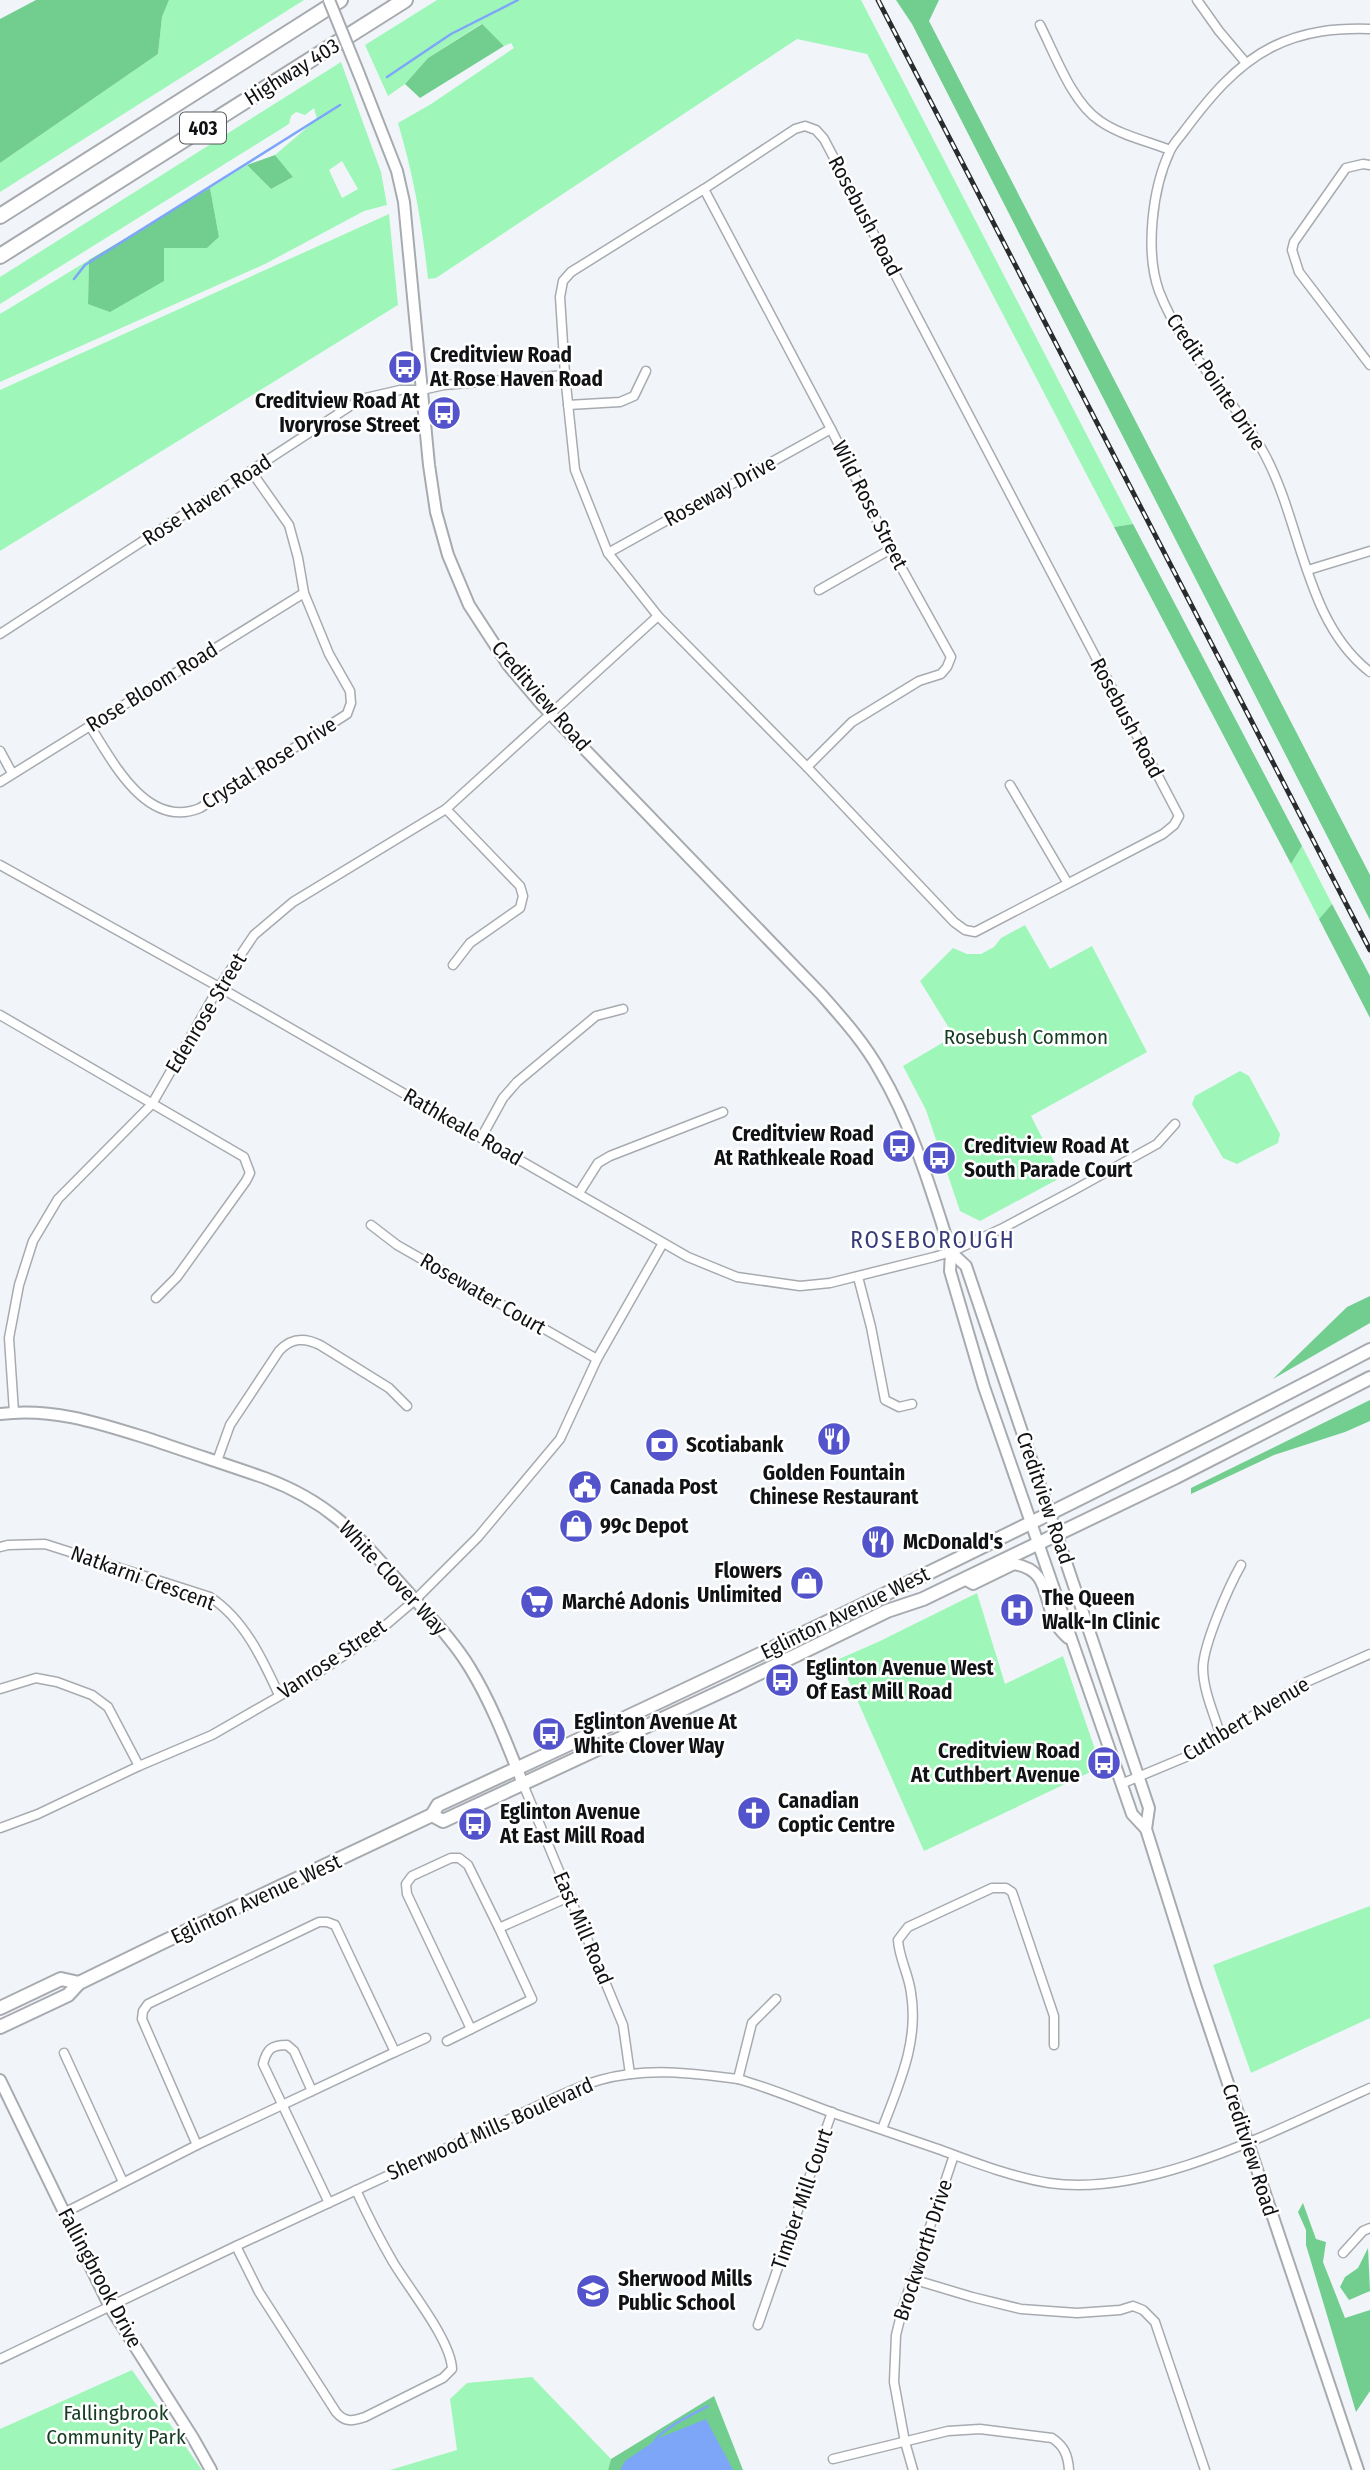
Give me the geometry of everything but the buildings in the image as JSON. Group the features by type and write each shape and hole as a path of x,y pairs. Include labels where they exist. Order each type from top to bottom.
{"highway":[{"name":"Highway 403","path":"0,216 340,0"},
{"name":"Highway 403","path":"0,256 405,0"}],"main road":[{"name":"Creditview Road","path":"328,0 397,171 404,202 436,512 448,555 469,605 508,665 551,715 821,994 861,1040 880,1070 912,1134 951,1252 950,1271 974,1354 1030,1522 1132,1814 1146,1829 1358,2470"},
{"name":"Creditview Road","path":"951,1252 966,1266 1058,1534 1149,1808 1146,1829"},
{"name":"Eglinton Avenue West","path":"0,2027 68,1995 79,1983 432,1815 438,1805 734,1667 1233,1422 1370,1350"},
{"name":"Eglinton Avenue West","path":"432,1815 443,1821 887,1611 923,1599 1222,1454 1370,1378"},
{"name":"White Clover Way","path":"0,1413 29,1411 74,1416 217,1461 288,1487 323,1506 352,1530 449,1639 471,1669 492,1710 523,1784"},
{"path":"964,1579 973,1584 1014,1564 1032,1571 1042,1583 1057,1626 1070,1640"},
{"name":"Eglinton Avenue West","path":"0,2008 61,1979 79,1983"},
{"name":"Fallingbrook Drive","path":"0,2080 110,2308 211,2470"}],"street":[{"path":"1197,0 1246,63"},
{"path":"1040,25 1074,92 1099,121 1170,150"},
{"name":"Credit Pointe Drive","path":"1370,29 1338,28 1306,33 1272,47 1246,63 1221,86 1170,150 1158,187 1151,223 1158,288 1175,329 1245,424 1265,456 1326,617 1341,643 1370,671"},
{"name":"Rosebush Road","path":"805,126 816,130 824,139 1179,816 1174,825 1163,834 1067,882 988,927 975,932 965,930 954,922 807,767 658,617 608,553 575,470 560,297 563,281 571,272 704,189 795,129 805,126"},
{"path":"1370,166 1363,164 1346,169 1294,242 1292,250 1299,272 1370,365"},
{"name":"Wild Rose Street","path":"704,189 891,549 951,657 941,674 919,681 863,713 807,767"},
{"path":"568,405 620,401 635,396 646,371"},
{"name":"Rose Haven Road","path":"0,634 361,399 400,390 565,375"},
{"name":"Roseway Drive","path":"608,553 831,429"},
{"name":"Crystal Rose Drive","path":"90,726 122,777 137,793 157,807 174,813 187,813 200,808 347,714 351,703 350,691 330,654 304,593 289,525 251,471"},
{"path":"819,590 891,549"},
{"path":"1308,570 1370,551"},
{"name":"Rose Bloom Road","path":"0,782 304,593"},
{"name":"Edenrose Street","path":"14,1412 9,1338 19,1285 33,1241 58,1199 152,1104 219,987 254,935 293,902 446,809 658,617"},
{"path":"0,751 12,773"},
{"path":"1010,785 1067,882"},
{"path":"446,809 520,886 523,896 520,908 470,943 453,965"},
{"name":"Rathkeale Road","path":"0,865 219,987 688,1257 737,1277 800,1286 830,1283 951,1252 1036,1211 1157,1144 1175,1125"},
{"path":"481,1138 503,1098 517,1082 596,1016 623,1009"},
{"path":"0,1015 244,1157 250,1173 177,1277 156,1298"},
{"path":"579,1193 598,1163 610,1156 723,1112"},
{"name":"Rosewater Court","path":"371,1225 397,1245 597,1359"},
{"name":"Vanrose Street","path":"0,1828 38,1814 212,1735 309,1679 373,1636 415,1600 478,1536 560,1439 597,1359 663,1242"},
{"path":"858,1277 885,1400 898,1407 912,1404"},
{"path":"217,1461 230,1425 279,1351 286,1343 296,1339 309,1340 320,1345 389,1388 407,1406"},
{"name":"Natkarni Crescent","path":"0,1547 45,1544 210,1597 224,1606 237,1620 279,1695"},
{"path":"1222,1737 1204,1683 1203,1659 1228,1587 1241,1565"},
{"name":"Cuthbert Avenue","path":"1121,1784 1193,1754 1302,1684 1370,1654"},
{"path":"0,1689 36,1678 57,1682 92,1695 108,1707 139,1766"},
{"name":"East Mill Road","path":"523,1784 623,2025 630,2074"},
{"path":"447,2041 532,1999 468,1865 459,1858 451,1858 412,1875 406,1884 407,1894 471,2029"},
{"path":"882,2129 911,2045 914,2021 912,1995 898,1940 908,1927 992,1888 1006,1888 1012,1892 1054,2016 1054,2045"},
{"path":"499,1928 571,1896"},
{"path":"197,2145 142,2019 144,2011 148,2004 319,1922 335,1925 395,2052"},
{"path":"738,2079 751,2023 776,1999"},
{"path":"64,2213 197,2145 426,2038"},
{"path":"312,2091 295,2051 286,2045 274,2045 265,2055 263,2064 329,2203"},
{"path":"64,2053 123,2182"},
{"name":"Sherwood Mills Boulevard","path":"0,2359 559,2096 597,2081 630,2074 663,2072 738,2079 1022,2177 1050,2183 1076,2184 1152,2176 1248,2143 1370,2088"},
{"name":"Timber Mill Court","path":"758,2325 832,2112"},
{"name":"Brockworth Drive","path":"913,2470 894,2382 894,2359 903,2307 954,2155"},
{"path":"236,2246 259,2292 336,2412 342,2419 353,2421 365,2417 443,2378 452,2369 452,2359 393,2262 356,2190"},
{"path":"1343,2253 1363,2231 1370,2228"},
{"path":"912,2279 1021,2309 1077,2313 1133,2306 1143,2310 1155,2322 1205,2470"},
{"path":"833,2459 947,2431 965,2430 1032,2434 1052,2438 1068,2455 1069,2470"}],"green space":[{"path":"36,0 169,0 162,17 158,54 0,163 0,19"},
{"path":"169,0 304,0 0,192 0,163 158,54 162,17"},
{"path":"437,0 861,0 1133,524 1114,527 867,54 797,39 436,278 428,279 417,201 398,123 514,48 511,43 504,46 481,24 428,58 405,84 388,96 365,45"},
{"path":"896,0 939,0 929,21 1370,875 1370,920 912,24"},
{"path":"482,24 504,46 420,98 405,84 428,58"},
{"path":"341,62 381,172 387,205 364,211 265,264 0,382 0,314 89,260 88,304 163,248 207,248 219,237 210,188 247,165 271,189 293,177 275,155 317,119 314,108 305,115 296,112 291,116 289,124 0,304 0,277","holes":["342,161 358,189 342,198 329,170"]},
{"path":"275,155 293,177 271,189 247,165"},
{"path":"210,188 219,237 207,248 164,248 164,281 110,312 88,304 89,260"},
{"path":"389,214 398,305 0,551 0,390"},
{"path":"1133,524 1302,846 1291,864 1114,527"},
{"path":"1302,846 1332,904 1319,919 1291,864"},
{"path":"1332,904 1370,976 1370,1018 1319,919"},
{"name":"Rosebush Common","path":"1025,925 1050,969 1092,946 1147,1052 1031,1116 1062,1177 980,1221 960,1211 926,1110 903,1066 954,1036 920,981 953,948 967,954 981,954 994,947 1001,938"},
{"path":"1240,1071 1249,1076 1280,1134 1278,1143 1237,1164 1223,1158 1192,1104 1195,1096"},
{"path":"1370,1296 1370,1323 1273,1379 1347,1307"},
{"path":"1370,1400 1370,1421 1274,1455 1191,1494 1191,1488"},
{"path":"977,1593 1005,1684 1063,1656 1101,1767 924,1851 839,1659"},
{"path":"1370,1906 1370,2018 1251,2073 1213,1965"},
{"path":"1303,2203 1316,2239 1326,2242 1323,2262 1345,2318 1370,2310 1370,2391 1356,2412 1306,2245 1306,2230 1298,2212"},
{"path":"1368,2248 1370,2291 1349,2300 1340,2287 1345,2277 1358,2268"},
{"name":"Fallingbrook Community Park","path":"132,2370 202,2470 0,2470 0,2429"},
{"path":"532,2377 611,2459 608,2470 390,2470 457,2450 450,2399 467,2383"},
{"path":"714,2396 743,2470 608,2470 611,2459"}],"water":[{"path":"706,2419 733,2470 620,2470 625,2461 659,2438"}],"waterway":[{"path":"387,77 451,34 518,0"},
{"path":"74,279 85,265 340,105"},
{"path":"652,2446 668,2428 708,2406"}],"railway":[{"path":"878,0 1370,950"}],"place":[{"name":"Creditview Road At Rose Haven Road","path":"405,367"},
{"name":"Creditview Road At Ivoryrose Street","path":"444,413"},
{"name":"Creditview Road At Rathkeale Road","path":"899,1146"},
{"name":"Creditview Road At South Parade Court","path":"939,1158"},
{"name":"Golden Fountain Chinese Restaurant","path":"834,1439"},
{"name":"Scotiabank","path":"662,1445"},
{"name":"Canada Post","path":"585,1487"},
{"name":"99c Depot","path":"576,1526"},
{"name":"McDonald's","path":"878,1542"},
{"name":"Flowers Unlimited","path":"807,1583"},
{"name":"Marché Adonis","path":"537,1602"},
{"name":"The Queen Walk-In Clinic","path":"1017,1610"},
{"name":"Eglinton Avenue West Of East Mill Road","path":"782,1680"},
{"name":"Eglinton Avenue At White Clover Way","path":"549,1734"},
{"name":"Creditview Road At Cuthbert Avenue","path":"1104,1763"},
{"name":"Canadian Coptic Centre","path":"754,1813"},
{"name":"Eglinton Avenue At East Mill Road","path":"475,1824"},
{"name":"Sherwood Mills Public School","path":"593,2291"}],"district":[{"name":"ROSEBOROUGH","path":"933,1240"}]}
